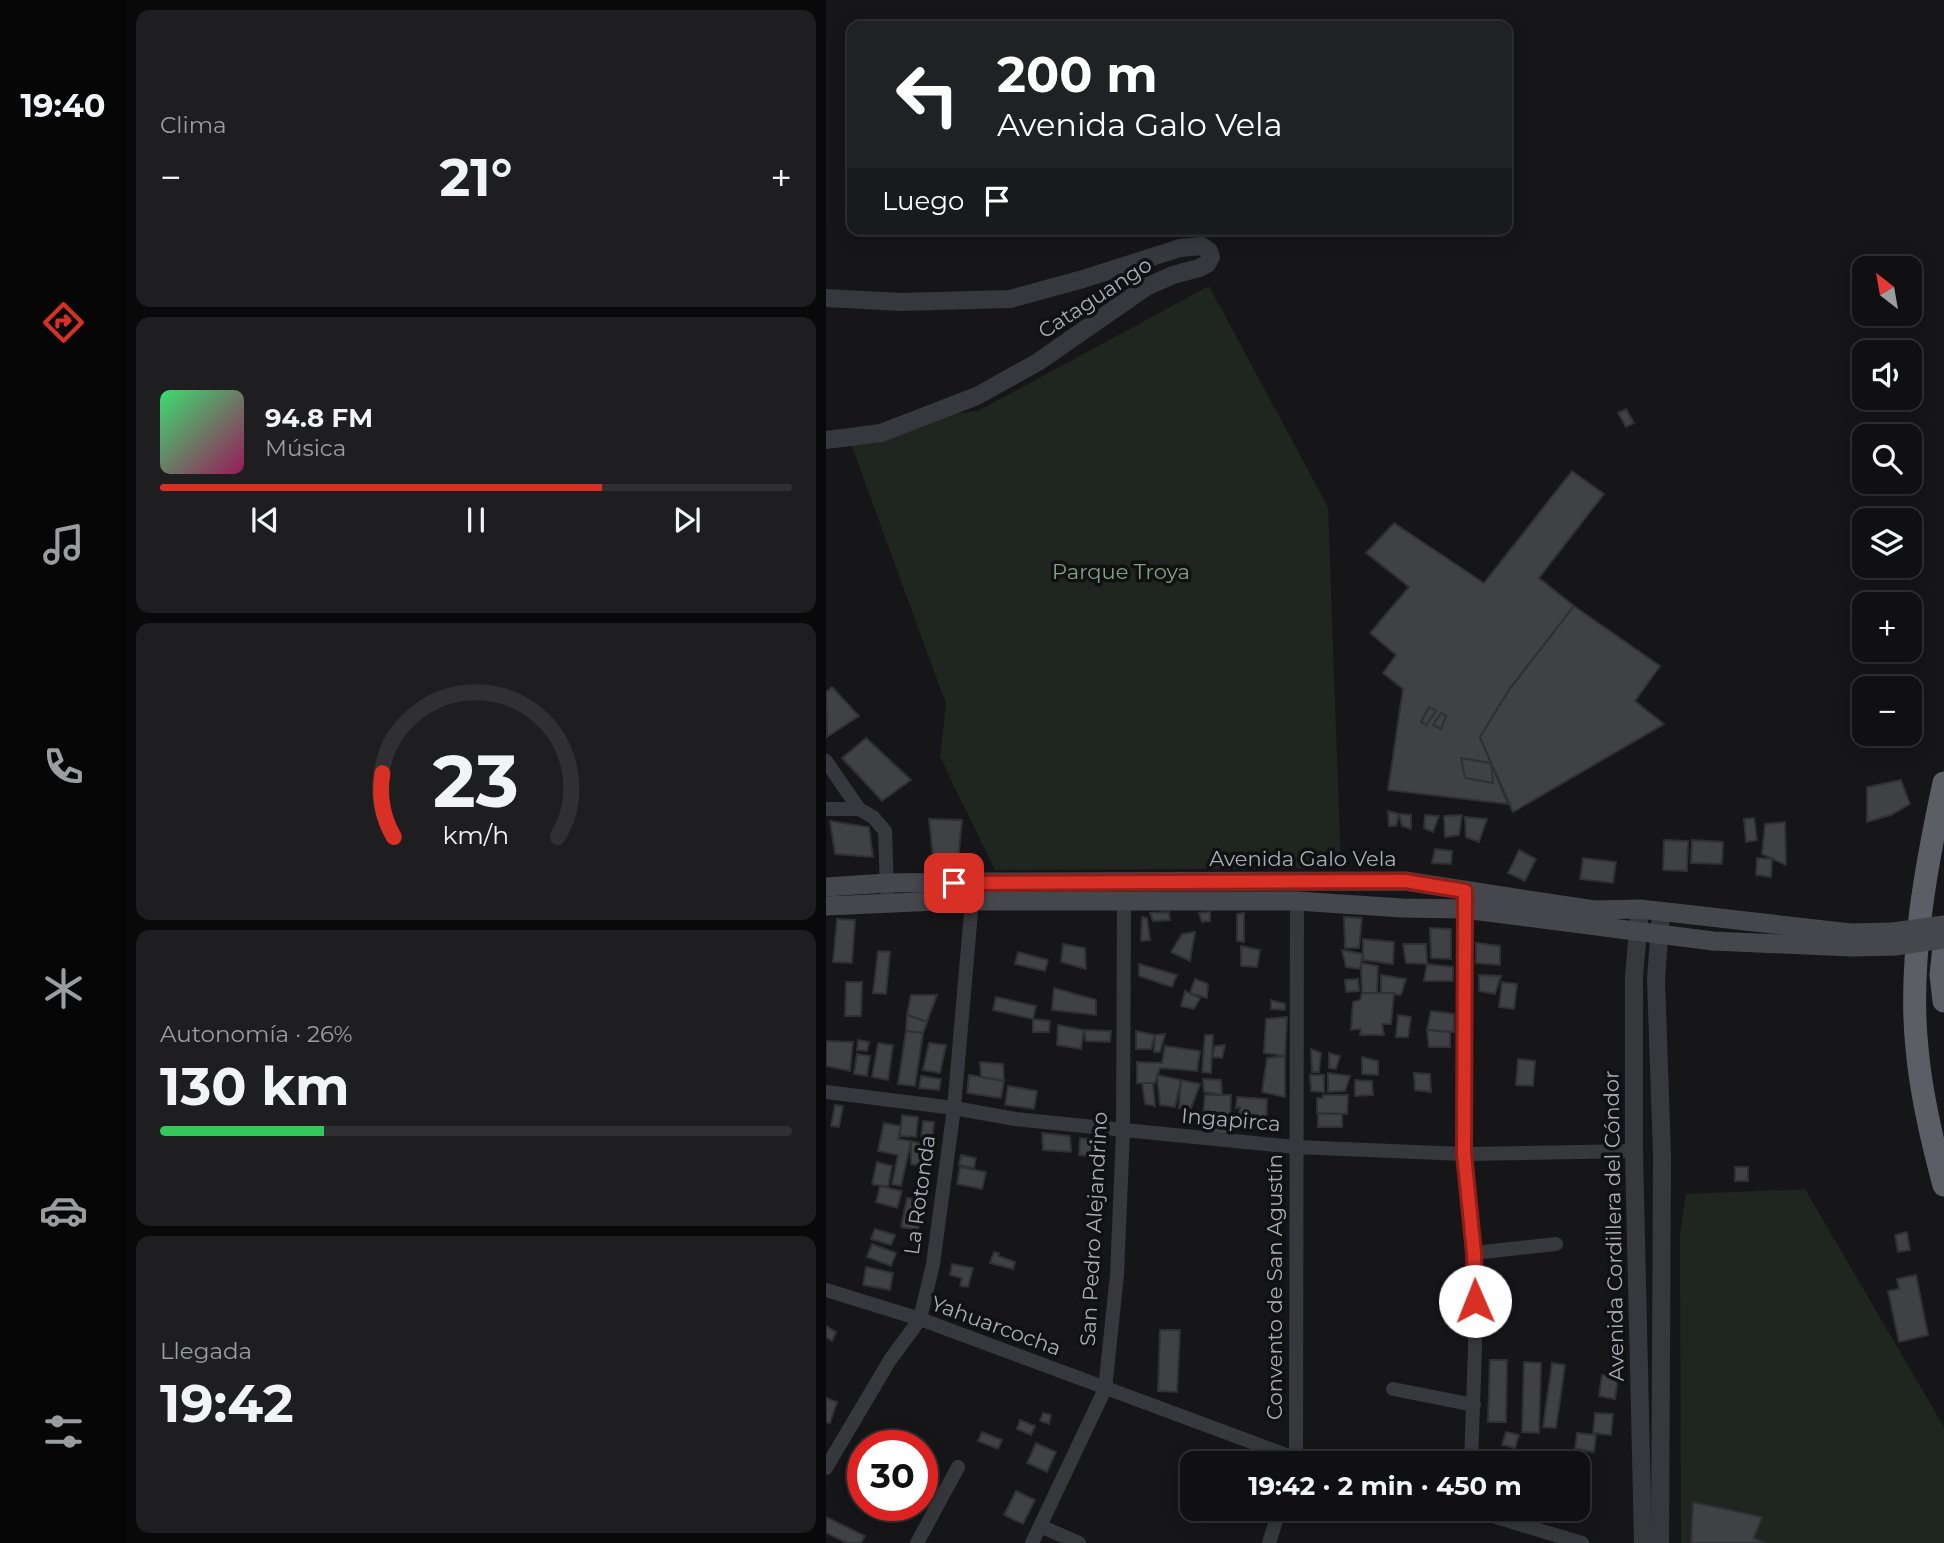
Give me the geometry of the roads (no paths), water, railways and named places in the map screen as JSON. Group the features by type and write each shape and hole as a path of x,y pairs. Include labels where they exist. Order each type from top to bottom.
{"highway":[{"path":"1944,783 1927,861 1916,977 1916,1048 1944,1185"},
{"path":"1944,947 1941,975 1944,1001"}],"main road":[{"name":"Avenida Galo Vela","path":"826,906 887,893 1405,881 1464,900 1638,932 1713,941 1851,947 1894,939 1944,925"},
{"name":"Avenida Galo Vela","path":"826,887 972,901 1297,901 1402,908 1464,900 1594,910 1640,909 1894,939 1944,939"}],"street":[{"name":"Cataguango","path":"826,298 900,302 1010,299 1180,248 1202,246 1211,254 1208,264 1146,287 1038,362 977,396 881,433 826,440"},
{"path":"826,761 859,809 873,817 885,831 887,893"},
{"path":"826,810 859,809"},
{"path":"1464,900 1464,1154 1474,1253 1472,1451"},
{"name":"La Rotonda","path":"826,1468 890,1360 919,1319 933,1264 954,1108 972,901"},
{"name":"Convento de San Agustín","path":"1297,901 1295,1147 1300,1451"},
{"name":"San Pedro Alejandrino","path":"1032,1543 1105,1389 1117,1275 1123,1132 1124,902"},
{"name":"Avenida Cordillera del Cóndor","path":"1640,909 1634,976 1634,1151 1643,1543"},
{"name":"Avenida Cordillera del Cóndor","path":"1660,1543 1661,1156 1656,979 1661,912"},
{"name":"Ingapirca","path":"826,1092 1123,1132 1295,1147 1464,1154 1634,1151"},
{"path":"1474,1253 1556,1244"},
{"name":"Yahuarcocha","path":"826,1290 919,1319 1271,1451"},
{"path":"1393,1389 1474,1405"},
{"path":"917,1543 958,1466"},
{"path":"1269,1543 1276,1521"},
{"path":"1499,1521 1541,1537 1582,1543"},
{"path":"1040,1526 1079,1543"}],"park label":[{"name":"Parque Troya","path":"1121,572"}]}
